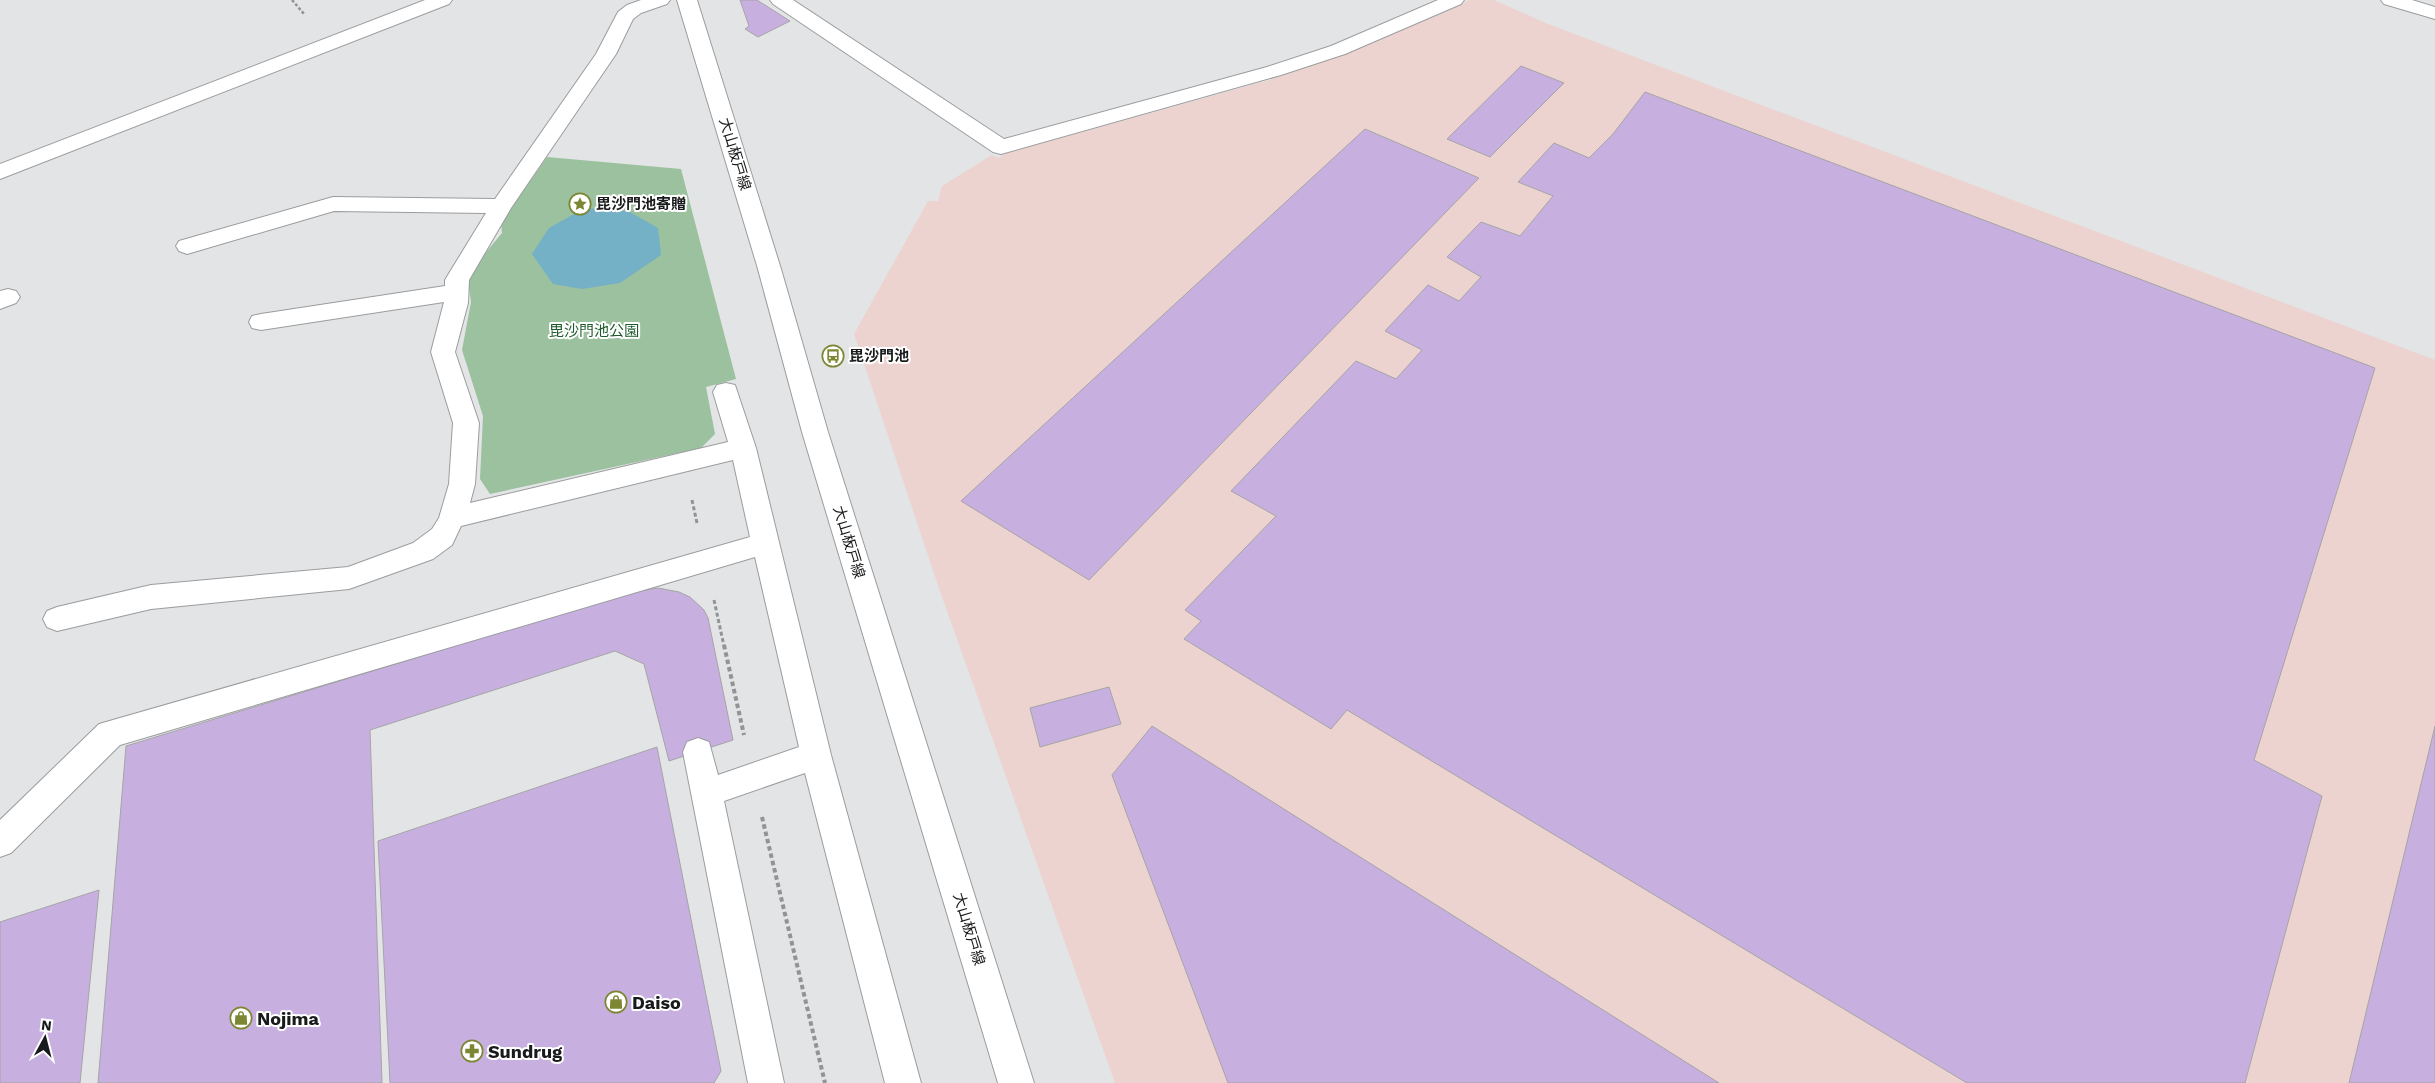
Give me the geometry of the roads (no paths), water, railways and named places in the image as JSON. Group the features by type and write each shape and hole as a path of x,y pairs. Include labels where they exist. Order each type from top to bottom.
{"street":[{"path":"0,172 442,0"},
{"path":"58,619 151,597 349,578 423,551 442,537 452,518 462,484 466,422 443,352 456,303 457,280 502,206 606,54 625,16 634,9 660,0"},
{"name":"大山板戸線","path":"687,0 794,353 818,441 1016,1083"},
{"path":"780,0 1001,147 1274,71 1338,50 1454,0"},
{"path":"2391,0 2435,13"},
{"path":"187,246 250,237 333,204 502,206"},
{"path":"261,322 456,292"},
{"path":"726,392 766,543 816,755 903,1083"},
{"path":"452,518 742,448"},
{"path":"0,842 110,734 766,543"},
{"path":"698,752 766,1083"},
{"path":"706,793 816,755"}],"water":[{"path":"585,208 628,211 658,228 661,255 620,283 582,289 553,284 532,254 549,228"}],"place":[{"name":"毘沙門池寄贈","path":"580,204"},
{"name":"毘沙門池","path":"833,356"},
{"name":"Daiso","path":"616,1002"},
{"name":"Nojima","path":"241,1018"},
{"name":"Sundrug","path":"472,1051"}],"park label":[{"name":"毘沙門池公園","path":"594,331"}]}
